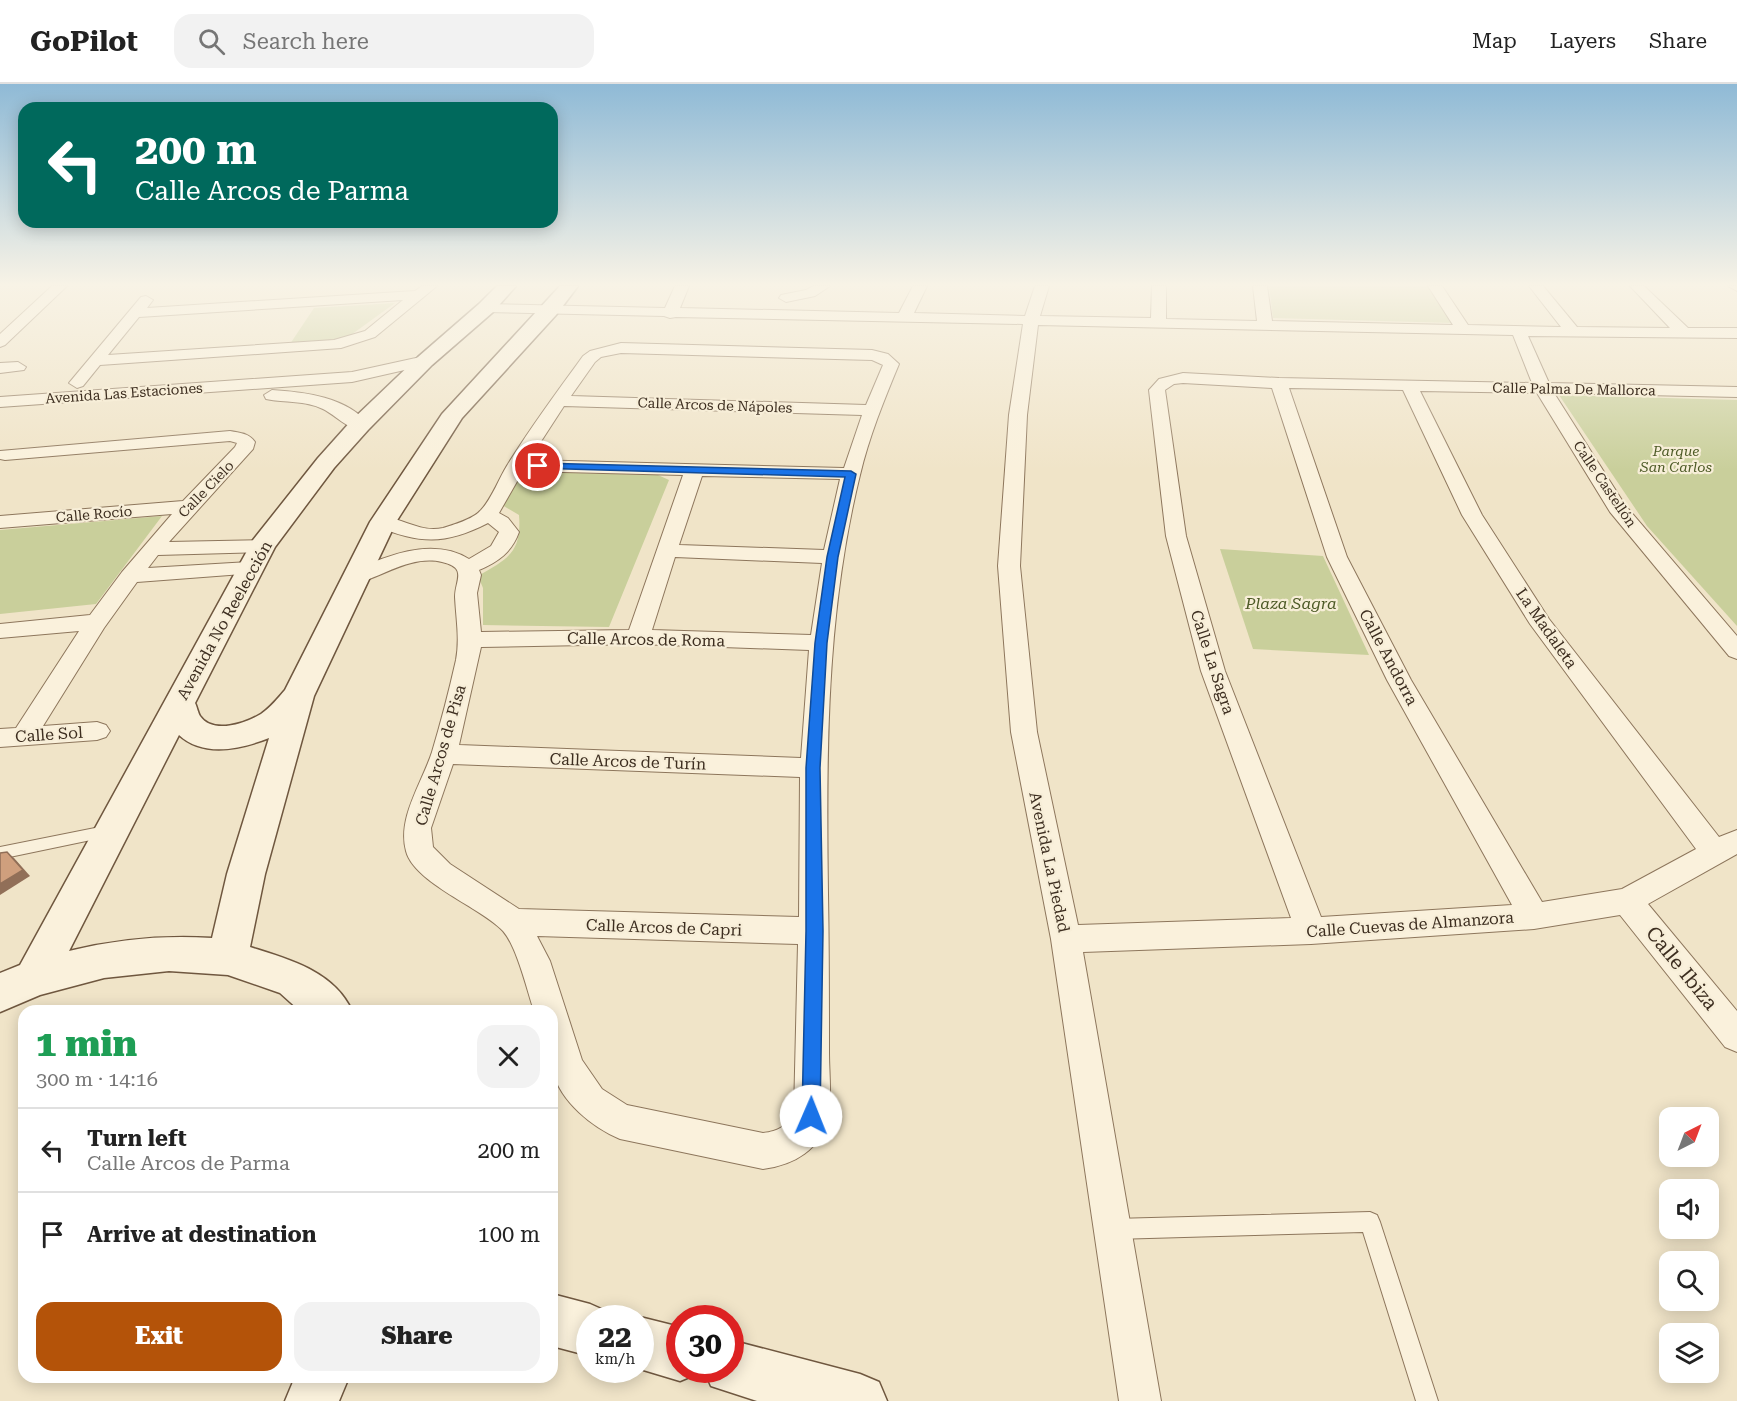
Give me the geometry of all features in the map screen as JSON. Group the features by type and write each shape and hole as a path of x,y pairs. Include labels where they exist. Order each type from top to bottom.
{"main road":[{"name":"Avenida No Reelección","path":"17,985 112,831 255,557 326,463 360,425 441,347"},
{"path":"228,957 246,874 298,696 382,522 453,414 514,347"},
{"path":"179,702 187,723 199,732 218,738 233,737 272,722 298,696"},
{"path":"17,985 115,959 169,953 228,957 294,980 324,1005"},
{"path":"558,1322 576,1326"},
{"path":"744,1371 860,1401"},
{"path":"312,1401 320,1383"}],"street":[{"path":"77,383 107,347"},
{"path":"96,361 294,347"},
{"path":"274,388 300,347"},
{"name":"Avenida La Piedad","path":"1027,347 1018,415 1009,566 1024,732 1066,939 1140,1401"},
{"name":"Calle Castellón","path":"1526,347 1542,387 1617,508 1737,651"},
{"path":"355,577 436,545 488,515 516,465 557,401 589,359 596,354 621,348 882,357 891,364 872,410 851,474 832,557 821,643 813,768 814,931 811,1116 801,1136 784,1149 763,1151 620,1121 590,1101 568,1068 558,1037"},
{"path":"235,391 261,350"},
{"name":"Avenida Las Estaciones","path":"0,416 274,388 352,377 425,361"},
{"path":"0,368 18,367"},
{"name":"Calle Palma De Mallorca","path":"1161,384 1183,378 1279,383 1737,392"},
{"name":"Calle Andorra","path":"1279,383 1337,557 1399,680 1534,916"},
{"name":"Calle La Sagra","path":"1161,384 1157,390 1176,536 1206,648 1311,931"},
{"name":"La Madaleta","path":"1409,386 1472,515 1542,624 1726,847"},
{"name":"Avenida Las Estaciones","path":"274,388 319,400 338,408 360,425"},
{"name":"Avenida Las Estaciones","path":"0,402 235,391"},
{"name":"Calle Arcos de Nápoles","path":"557,401 872,410"},
{"name":"Calle Cielo","path":"3,458 230,436 241,438 246,442 244,449 188,507 152,549 12,736"},
{"path":"3,458 20,438"},
{"path":"516,465 851,474"},
{"path":"638,637 694,471"},
{"name":"Calle Rocío","path":"0,522 188,507"},
{"path":"382,522 419,535 467,567 491,557 505,545 509,532 501,522 488,515"},
{"path":"152,549 255,557"},
{"path":"668,551 832,557"},
{"path":"132,576 255,557"},
{"name":"Calle Arcos de Pisa","path":"467,567 470,575 466,603 470,640 468,658 444,754 417,828 420,852 440,872 514,922 534,961 548,1005"},
{"path":"0,630 97,622"},
{"name":"Calle Arcos de Roma","path":"470,640 638,637 821,643"},
{"name":"Calle Sol","path":"12,736 98,731"},
{"name":"Calle Arcos de Turín","path":"444,754 813,768"},
{"name":"Calle Cuevas de Almanzora","path":"1066,939 1311,931 1534,916 1627,901 1726,847"},
{"name":"Calle Ibiza","path":"1627,901 1737,1036"},
{"name":"Calle Arcos de Capri","path":"514,922 814,931"}],"lane":[{"path":"0,853 112,831"},
{"path":"1112,1229 1370,1222 1427,1401"}],"green space":[{"name":"Parque San Carlos","path":"1559,395 1737,400 1737,626 1647,526"},
{"path":"523,472 658,475 669,480 609,627 483,625 483,588 478,576 505,559 515,547 518,538 519,515 502,505"},
{"path":"162,516 96,604 0,614 0,530"},
{"name":"Plaza Sagra","path":"1220,549 1323,556 1369,655 1253,649"}],"building":[{"path":"7,852 23,870 0,884 0,853"}],"route":[{"path":"538,466 851,474 832,557 821,643 813,768 814,931 811,1116"}]}
